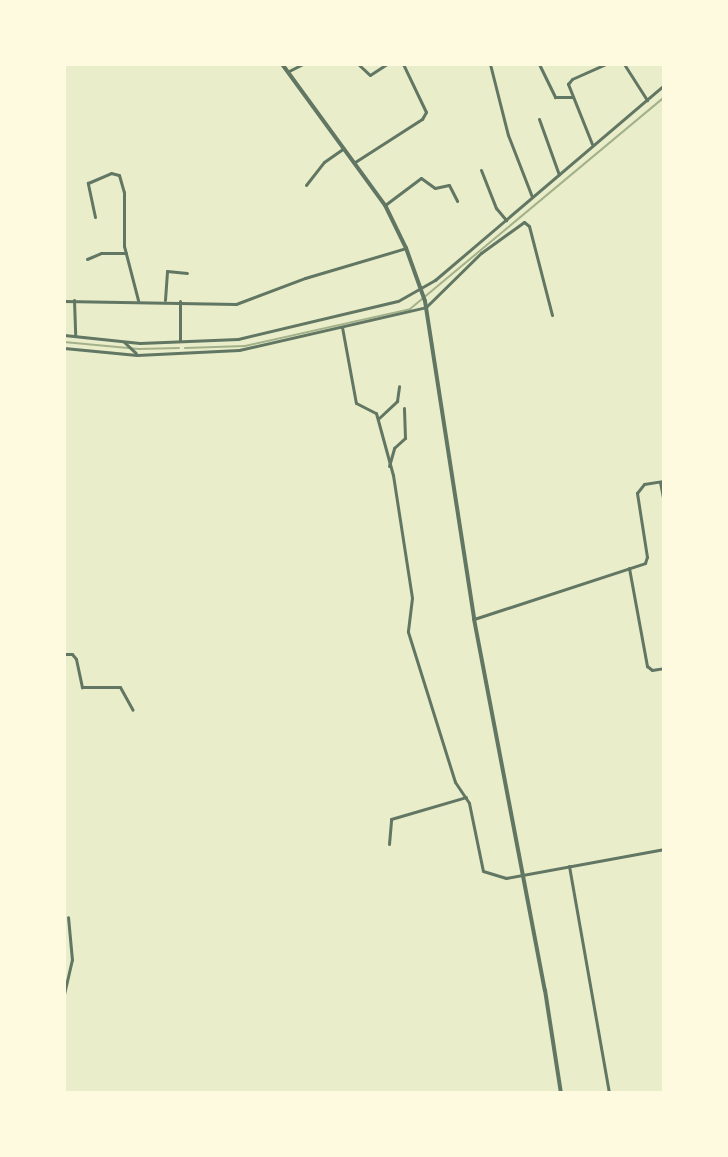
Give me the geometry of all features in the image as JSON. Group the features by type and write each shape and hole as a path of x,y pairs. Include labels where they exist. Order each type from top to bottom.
{"street":[{"path":"282,64 385,205 406,248 426,304 474,619 524,876 561,1093"},
{"path":"286,72 303,64"},
{"path":"358,64 370,75 387,64"},
{"path":"355,162 422,119 426,112 403,64"},
{"path":"490,64 508,135 532,197"},
{"path":"539,64 555,97 572,97"},
{"path":"592,146 572,97 569,81 605,64"},
{"path":"624,64 647,100"},
{"path":"64,335 125,343 180,342 266,333 393,303 435,280 664,85"},
{"path":"539,119 559,175"},
{"path":"306,185 324,162 344,148"},
{"path":"481,170 496,208 506,220"},
{"path":"95,217 88,183 111,173 119,175 124,192 126,253 138,300"},
{"path":"385,205 421,178 435,188 449,185 457,201"},
{"path":"64,348 137,355 239,350 426,304 481,253 524,222 529,226 552,315"},
{"path":"64,301 246,301 305,278 406,248"},
{"path":"87,259 101,253 126,253"},
{"path":"165,300 167,271 187,273"},
{"path":"74,300 75,336"},
{"path":"180,301 180,342"},
{"path":"342,327 356,403 375,411 389,466 412,598 408,632 455,782 466,797 483,871 498,877 524,876 664,849"},
{"path":"125,343 137,355"},
{"path":"378,419 397,401 399,386"},
{"path":"389,466 394,448 405,438 404,408"},
{"path":"474,619 641,565 647,557 637,491 644,484 662,481 664,502"},
{"path":"629,568 647,666 652,670 664,668"},
{"path":"64,654 72,654 76,659 82,687 120,687 133,710"},
{"path":"389,844 391,819 466,797"},
{"path":"569,866 609,1093"},
{"path":"64,994 72,960 68,917"}],"waterway":[{"path":"185,348 245,346 410,309 664,97"},
{"path":"64,342 139,349 179,348"}]}
